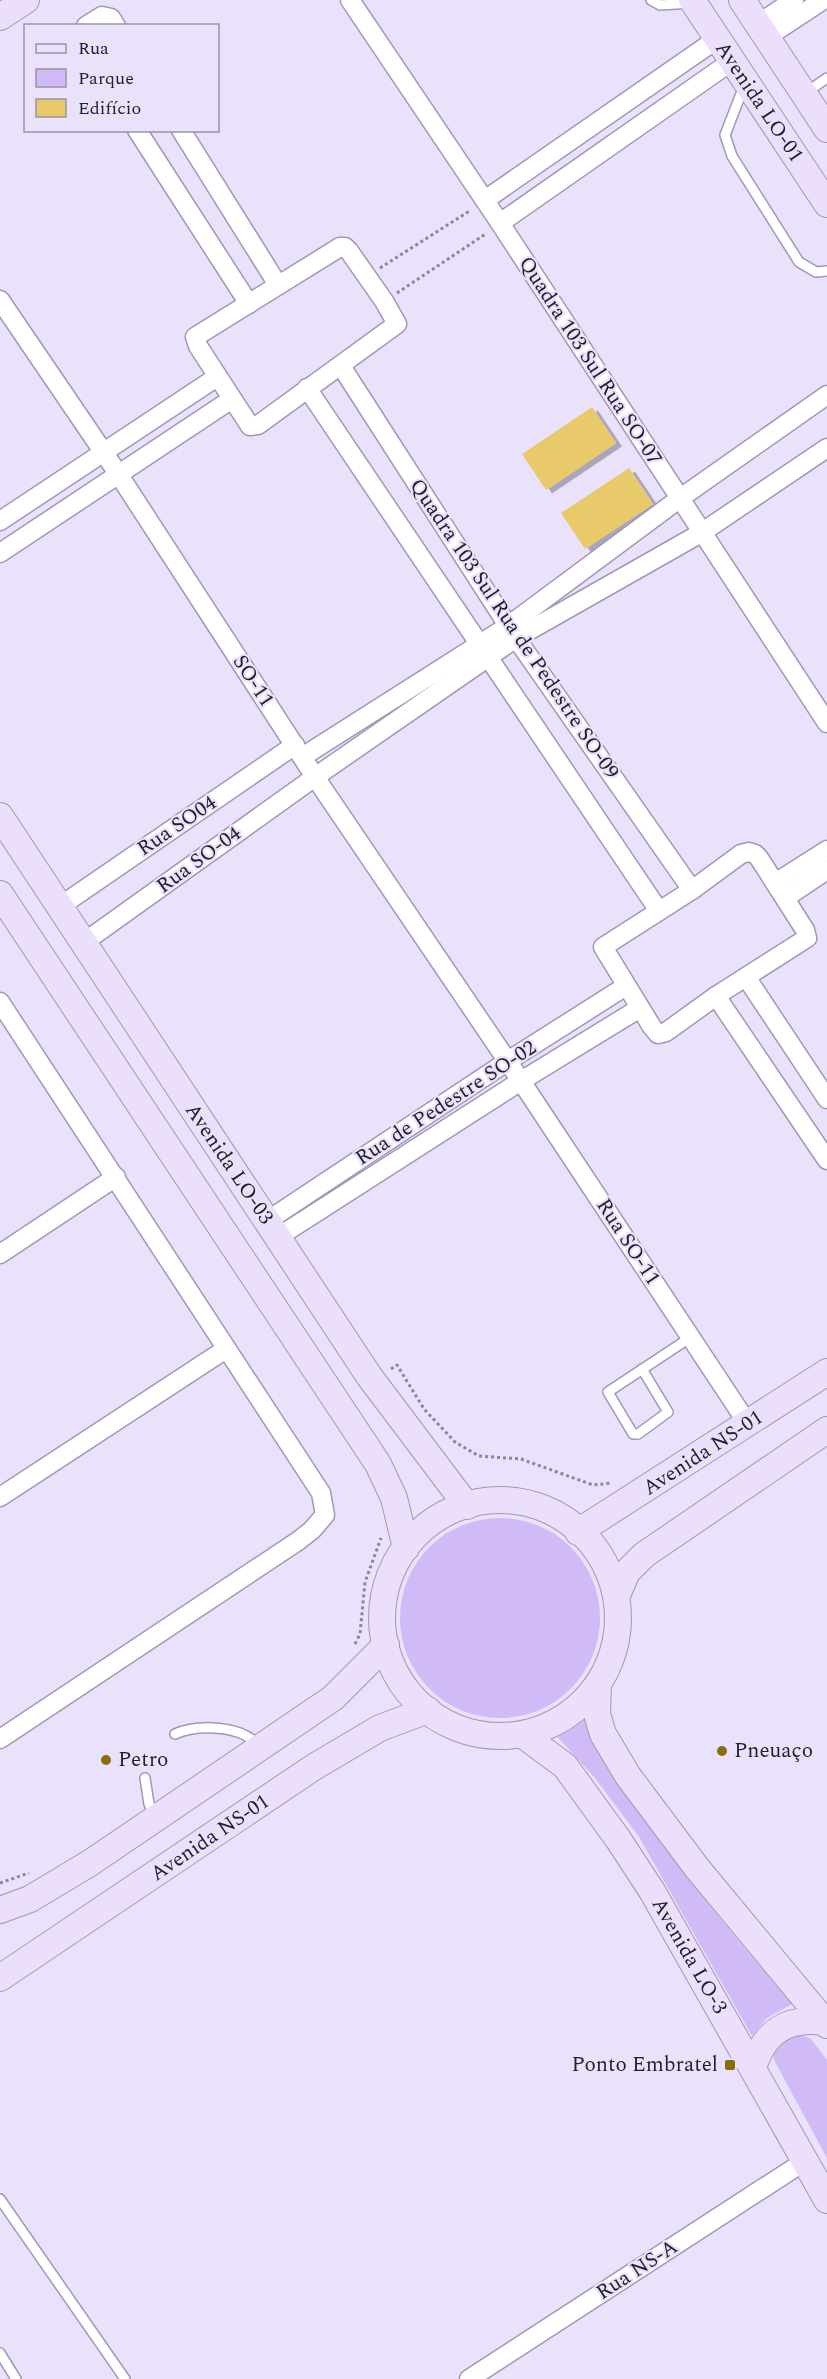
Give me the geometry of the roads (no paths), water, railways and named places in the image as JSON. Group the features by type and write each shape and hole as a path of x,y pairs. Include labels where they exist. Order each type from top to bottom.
{"street":[{"path":"0,17 26,0"},
{"name":"Quadra 103 Sul Rua SO-07","path":"350,0 485,200 827,723"},
{"name":"Avenida LO-01","path":"742,0 827,129"},
{"path":"762,30 794,0"},
{"path":"762,30 823,0"},
{"name":"Avenida LO-01","path":"693,1 827,204"},
{"path":"90,24 102,16 111,18 115,24"},
{"path":"485,200 717,39"},
{"path":"500,223 739,71"},
{"path":"139,132 249,304"},
{"path":"182,132 278,285"},
{"path":"340,247 345,247 396,318 396,326 258,425 253,426 249,424 217,377 195,337 278,285 340,247"},
{"name":"SO-11","path":"0,300 119,475 315,777 508,1061"},
{"name":"Quadra 103 Sul Rua de Pedestre SO-09","path":"341,366 512,632 692,890"},
{"path":"0,521 217,377"},
{"name":"Quadra 103 Sul Rua de Pedestre SO-09","path":"307,388 659,911"},
{"path":"485,650 512,632 679,499 827,395"},
{"path":"0,553 232,399"},
{"path":"512,632 701,533 827,448"},
{"name":"Rua SO04","path":"59,906 299,751 485,650"},
{"name":"Rua SO-04","path":"83,943 315,777 485,650"},
{"name":"Avenida LO-03","path":"0,816 369,1376 467,1506"},
{"path":"780,891 827,850"},
{"path":"752,852 758,856 780,891 805,930 807,938 658,1034 603,947 746,853 752,852"},
{"path":"780,891 827,870"},
{"name":"Avenida LO-03","path":"0,894 378,1464 394,1498 406,1548"},
{"path":"746,977 827,1099"},
{"name":"Rua de Pedestre SO-02","path":"273,1229 508,1061 626,986"},
{"path":"716,996 827,1160"},
{"path":"0,1002 321,1493 324,1515 312,1530 298,1541 0,1739"},
{"name":"Rua de Pedestre SO-02","path":"273,1229 640,1008"},
{"name":"Rua SO-11","path":"508,1061 748,1424"},
{"path":"0,1254 116,1177"},
{"path":"0,1497 226,1348"},
{"name":"Avenida NS-01","path":"578,1532 827,1372"},
{"path":"618,1593 590,1542 560,1517 525,1503 487,1500 450,1510 419,1531 395,1562 383,1598 386,1645 394,1672 417,1703 448,1725 485,1736 523,1735 552,1725 578,1708 598,1684 614,1650 618,1593 627,1572 644,1555 827,1430"},
{"path":"0,1910 40,1893 90,1863 333,1698 386,1645"},
{"path":"598,1684 597,1714 603,1734 628,1776 698,1868 826,2024"},
{"name":"Avenida NS-01","path":"0,1978 314,1767 380,1728 428,1710"},
{"name":"Avenida LO-3","path":"523,1735 565,1766 652,1891 827,2200"},
{"path":"753,2068 759,2050 778,2030 787,2025 802,2022 826,2024"},
{"name":"Rua NS-A","path":"469,2379 805,2161"}],"lane":[{"path":"651,0 660,5 693,1"},
{"path":"739,71 725,135 732,156 799,262 816,272 827,271"},
{"path":"804,94 827,78"},
{"path":"642,1369 668,1412 638,1434 633,1434 608,1392 642,1369 691,1337"},
{"path":"175,1734 195,1728 226,1729 245,1734 259,1748"},
{"path":"145,1778 148,1804 157,1818"},
{"path":"0,2199 125,2379"},
{"path":"0,2353 16,2379"}],"place":[{"name":"Pneuaço","path":"722,1751"},
{"name":"Petro","path":"106,1760"},
{"name":"Ponto Embratel","path":"730,2065"}]}
